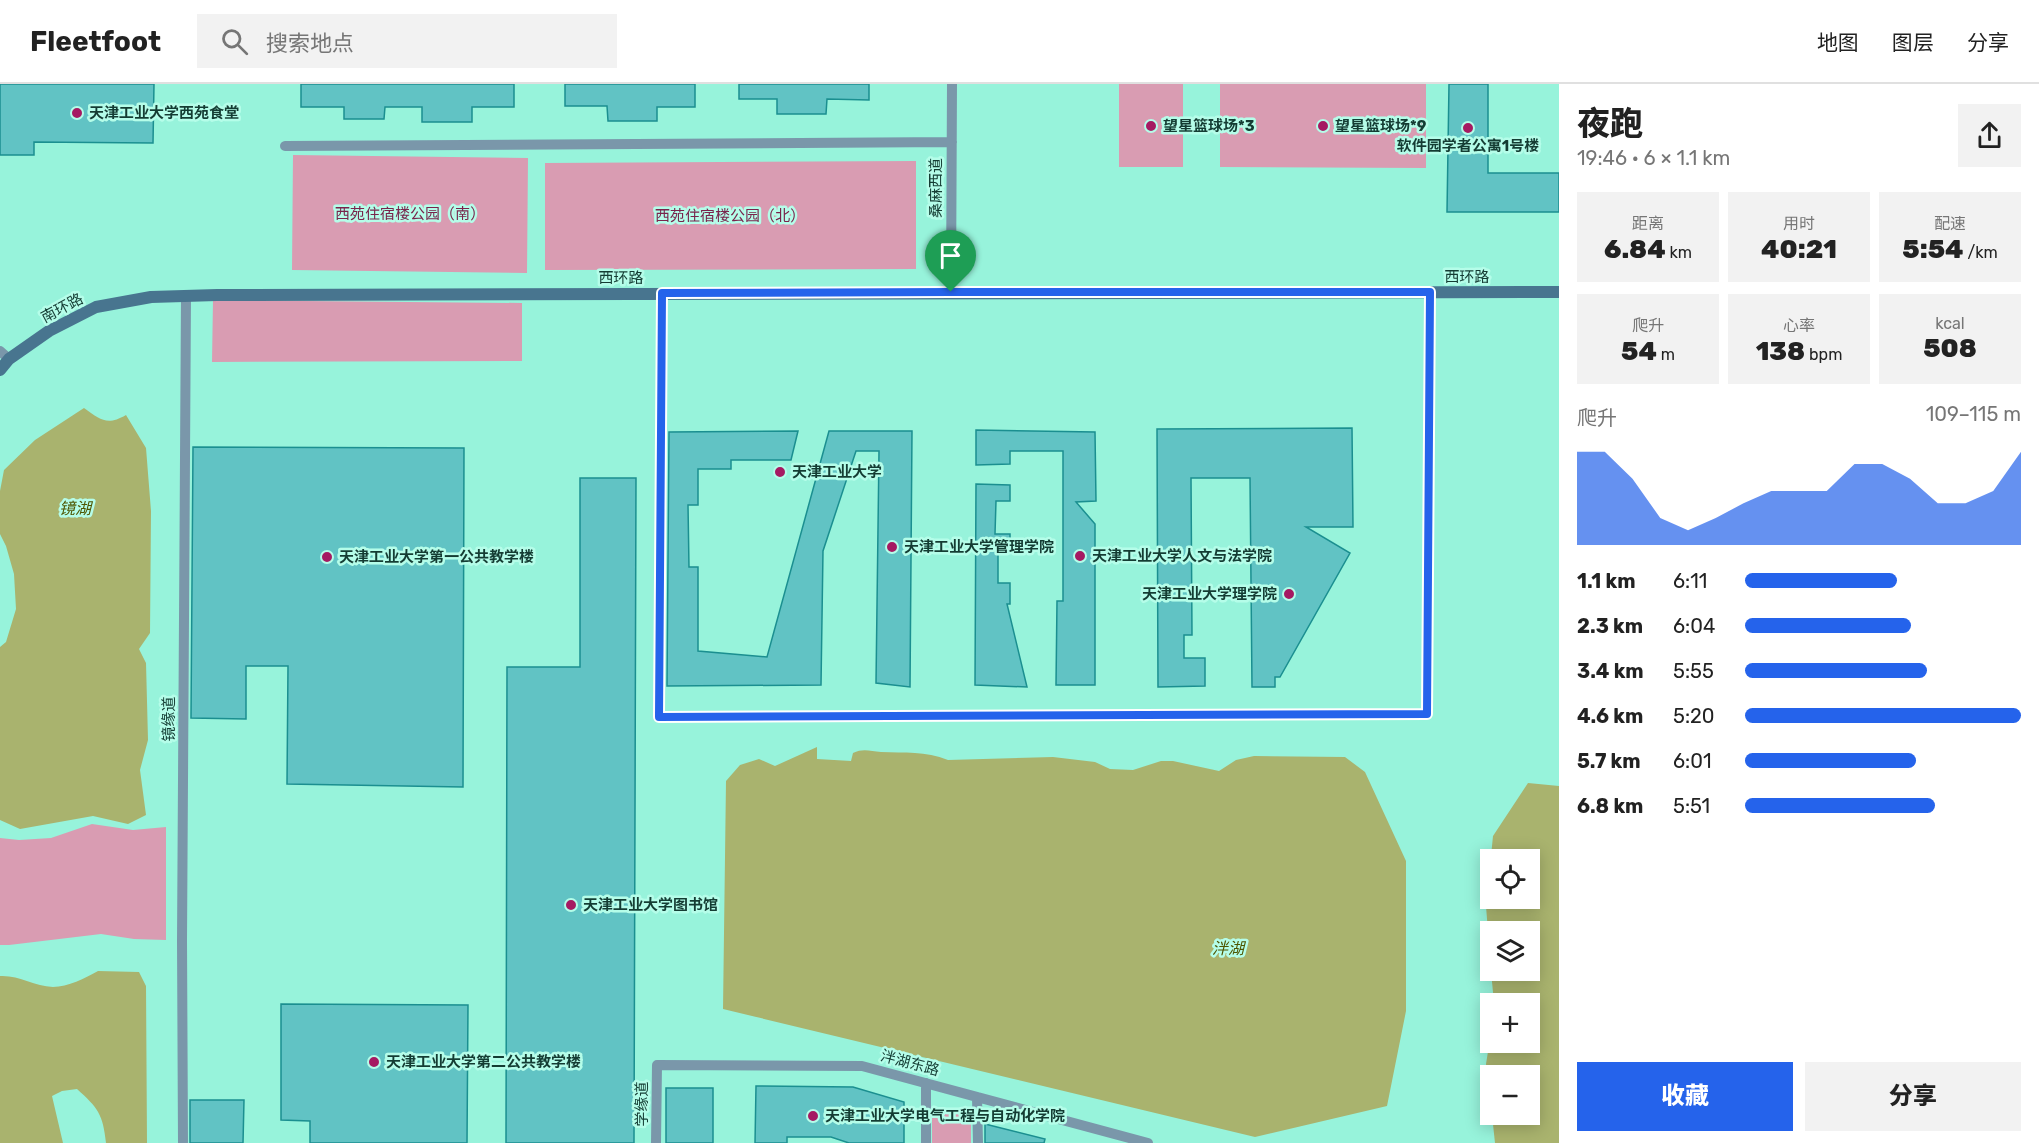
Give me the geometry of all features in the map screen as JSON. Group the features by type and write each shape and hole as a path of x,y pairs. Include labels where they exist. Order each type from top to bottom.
{"street":[{"name":"桑麻西道","path":"951,292 952,84"},
{"path":"285,146 952,142"},
{"path":"662,293 659,717 1427,714 1430,292"},
{"name":"西环路","path":"186,296 1559,292"},
{"name":"南环路","path":"0,370 5,355 96,307 151,297 186,296"},
{"name":"镜缘道","path":"183,1143 186,296"},
{"name":"泮湖东路","path":"657,1065 862,1066 1148,1143"},
{"name":"学缘道","path":"656,1143 657,1065"},
{"path":"926,1083 926,1143"},
{"path":"977,1097 978,1143"}],"green space":[{"name":"望星篮球场*3","path":"1119,84 1183,84 1183,167 1119,167"},
{"name":"望星篮球场*9","path":"1220,84 1426,84 1426,168 1220,167"},
{"name":"西苑住宿楼公园（南）","path":"293,155 528,158 527,273 292,270"},
{"name":"西苑住宿楼公园（北）","path":"916,161 916,269 545,270 545,163"},
{"path":"213,300 522,303 522,361 212,362"},
{"path":"92,824 133,830 166,827 166,940 134,939 101,934 0,945 0,838 19,840 51,838"},
{"path":"932,1109 971,1110 971,1143 932,1143"}],"water":[{"name":"镜湖","path":"84,408 95,416 109,421 126,415 146,448 151,511 150,633 139,649 146,663 148,740 140,770 146,815 128,824 93,816 20,829 0,820 0,647 6,642 16,609 14,574 0,534 0,491 4,470 35,440"},
{"name":"泮湖","path":"817,747 817,759 851,761 853,753 867,750 923,754 948,760 1053,757 1095,762 1110,769 1133,770 1161,761 1173,761 1219,771 1236,760 1254,756 1345,757 1365,772 1406,861 1406,1011 1387,1106 1255,1137 723,1009 726,781 740,765 759,759 775,766"},
{"path":"1528,783 1559,786 1559,1143 1495,1143 1493,1125 1540,1125 1540,1065 1486,1064 1488,1053 1540,1053 1540,993 1493,993 1492,981 1540,981 1540,921 1487,921 1486,909 1540,909 1540,849 1492,849 1493,836"},
{"path":"98,971 139,972 146,986 147,1143 106,1143 98,1112 77,1089 62,1091 52,1096 63,1143 0,1143 0,976 59,987"}],"building":[{"name":"天津工业大学西苑食堂","path":"0,84 154,84 153,143 34,142 34,155 0,155"},
{"path":"301,84 514,84 514,107 472,107 472,122 422,122 422,107 385,107 384,119 344,119 344,107 301,107"},
{"path":"565,84 695,84 695,107 657,107 657,121 608,121 607,106 565,106"},
{"path":"739,84 869,84 869,100 827,99 826,114 777,114 777,99 739,99"},
{"name":"软件园学者公寓1号楼","path":"1449,84 1488,84 1488,173 1559,173 1559,212 1447,212"},
{"name":"天津工业大学理学院","path":"1352,428 1353,527 1306,527 1350,553 1280,677 1275,677 1275,687 1252,687 1250,478 1191,478 1192,635 1184,635 1184,658 1205,658 1205,686 1158,687 1157,429"},
{"path":"976,430 1095,432 1096,501 1076,502 1095,524 1095,685 1056,685 1057,601 1063,601 1063,451 1010,451 1010,464 976,465"},
{"path":"798,431 791,460 731,460 731,469 698,469 698,505 688,505 689,567 698,567 698,651 767,657 829,431 912,431 910,687 876,683 879,451 856,451 823,551 821,685 667,686 669,432"},
{"name":"天津工业大学第一公共教学楼","path":"193,447 464,448 463,787 287,784 288,666 246,666 246,719 191,718"},
{"name":"天津工业大学图书馆","path":"580,478 636,478 634,1143 506,1143 507,667 580,667"},
{"path":"976,484 1010,485 1010,501 996,501 995,534 1010,534 1010,553 998,553 998,583 1010,583 1010,604 1007,604 1027,687 975,685"},
{"name":"天津工业大学第二公共教学楼","path":"281,1004 468,1005 467,1143 310,1143 310,1121 281,1120"},
{"path":"756,1086 853,1087 904,1102 904,1143 849,1143 831,1137 787,1137 787,1143 755,1143"},
{"path":"666,1088 713,1088 713,1143 666,1143"},
{"path":"190,1100 244,1100 243,1143 190,1143"},
{"path":"985,1124 1045,1139 1044,1143 985,1143"}],"place":[{"name":"天津工业大学西苑食堂","path":"77,113"},
{"name":"望星篮球场*3","path":"1151,126"},
{"name":"望星篮球场*9","path":"1323,126"},
{"name":"软件园学者公寓1号楼","path":"1468,128"},
{"name":"天津工业大学","path":"780,472"},
{"name":"天津工业大学管理学院","path":"892,547"},
{"name":"天津工业大学人文与法学院","path":"1080,556"},
{"name":"天津工业大学第一公共教学楼","path":"327,557"},
{"name":"天津工业大学理学院","path":"1289,594"},
{"name":"天津工业大学图书馆","path":"571,905"},
{"name":"天津工业大学第二公共教学楼","path":"374,1062"},
{"name":"天津工业大学电气工程与自动化学院","path":"813,1116"}],"route":[{"path":"951,292 1430,292 1427,714 659,717 662,293 951,292"}]}
